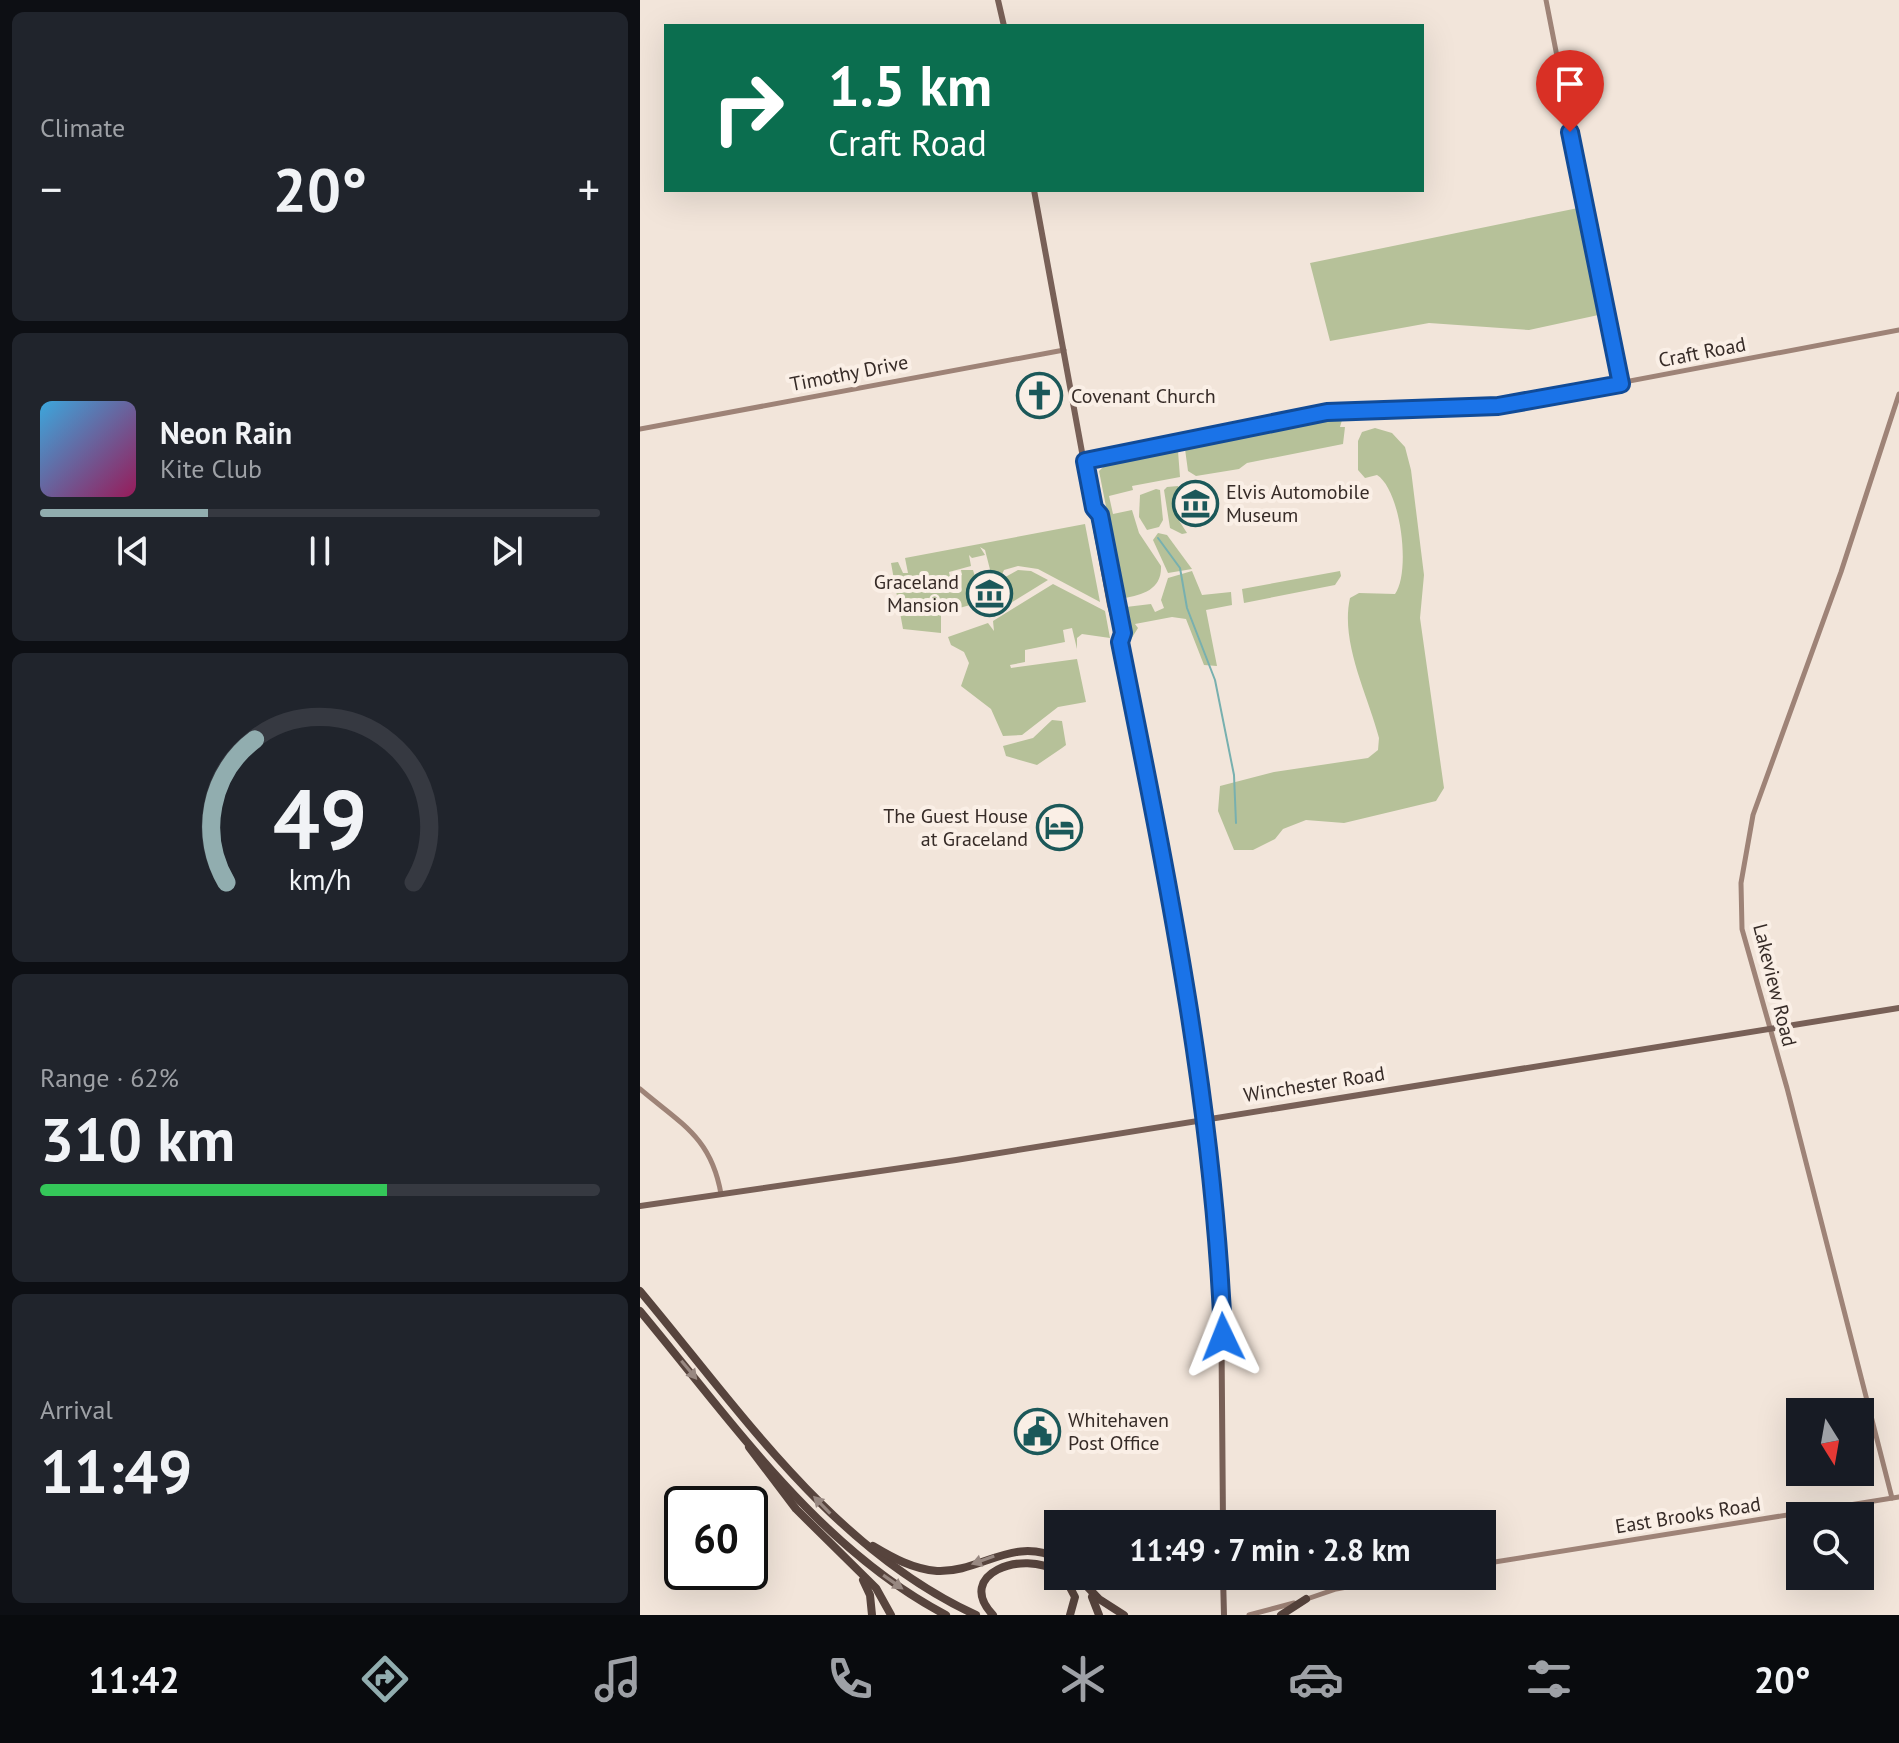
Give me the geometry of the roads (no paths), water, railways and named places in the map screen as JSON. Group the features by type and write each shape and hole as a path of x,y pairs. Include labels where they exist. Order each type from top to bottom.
{"highway":[{"path":"640,1291 794,1474 847,1529 903,1574 976,1615"},
{"path":"640,1311 810,1512 847,1547 902,1589 946,1615"},
{"path":"739,1429 778,1488 876,1588 891,1615"},
{"path":"847,1529 897,1559 930,1570 957,1569 1017,1550 1044,1553"},
{"path":"993,1615 984,1595 987,1578 996,1569 1026,1561 1044,1567"},
{"path":"853,1567 867,1587 872,1615"},
{"path":"1070,1615 1075,1597 1071,1590"},
{"path":"1085,1590 1099,1615"},
{"path":"1090,1590 1105,1604 1124,1615"},
{"path":"1281,1615 1306,1599"}],"main road":[{"path":"998,0 1004,24"},
{"path":"1034,192 1094,508 1100,515 1123,633 1120,642 1174,923 1206,1118 1221,1277 1223,1510"},
{"name":"Winchester Road","path":"640,1206 1899,1008"},
{"path":"1223,1590 1224,1615"}],"street":[{"path":"1546,0 1621,384"},
{"name":"Craft Road","path":"1085,461 1327,412 1498,406 1899,330"},
{"name":"Timothy Drive","path":"640,429 1064,350"},
{"name":"Lakeview Road","path":"1896,1498 1742,929 1741,883 1746,841 1899,394"},
{"path":"640,1089 707,1147 721,1194"},
{"name":"East Brooks Road","path":"1496,1562 1896,1498"},
{"path":"1249,1615 1333,1590"}],"waterway":[{"path":"1158,538 1180,568 1187,608 1215,680 1234,775 1236,823"}],"place":[{"name":"Covenant Church","path":"1040,396"},
{"name":"Elvis Automobile Museum","path":"1195,503"},
{"name":"Graceland Mansion","path":"990,593"},
{"name":"The Guest House at Graceland","path":"1059,827"},
{"name":"Whitehaven Post Office","path":"1037,1432"}]}
